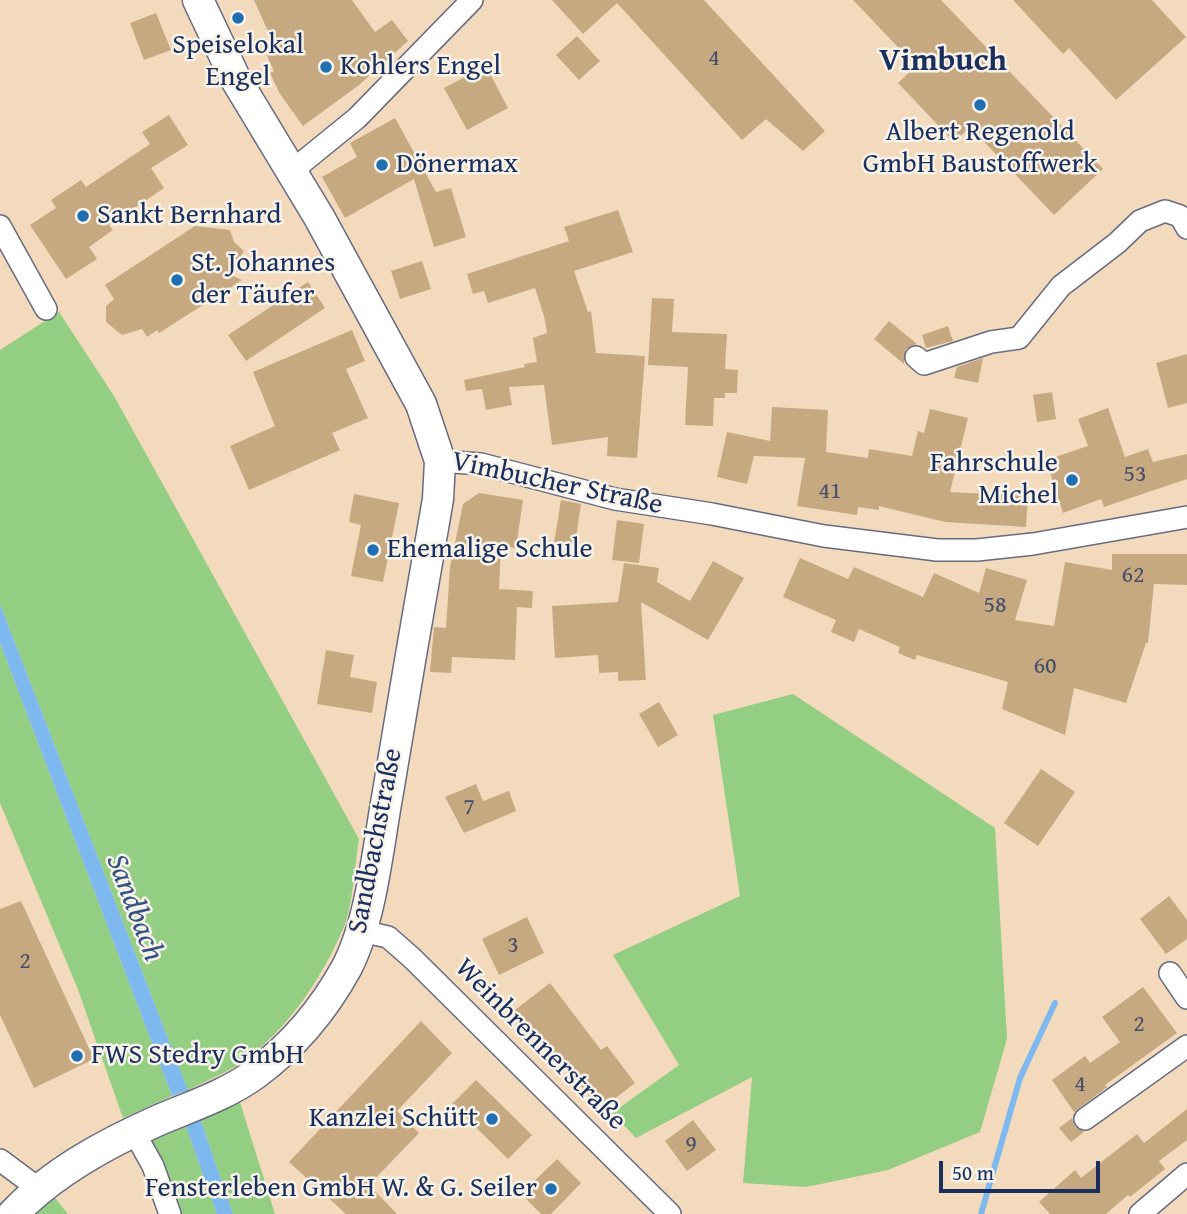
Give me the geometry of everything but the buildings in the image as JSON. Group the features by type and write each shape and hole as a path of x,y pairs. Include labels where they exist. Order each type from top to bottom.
{"street":[{"name":"Vimbucher Straße","path":"198,0 235,78 332,241 415,392 431,429 440,461 481,464 615,499 712,514 824,536 937,550 976,550 1033,544 1187,517"},
{"path":"291,174 357,118 472,0"},
{"path":"916,357 924,364 991,342 1019,338 1061,286 1117,243 1140,221 1165,211 1180,216 1187,228"},
{"path":"0,226 46,309"},
{"name":"Sandbachstraße","path":"13,1214 39,1189 78,1162 146,1126 207,1100 251,1077 276,1059 303,1031 326,1001 347,965 361,931 376,858 438,499 440,461"},
{"name":"Weinbrennerstraße","path":"361,931 388,937 412,958 670,1214"},
{"path":"1170,973 1187,998"},
{"path":"1085,1119 1187,1046"},
{"path":"146,1126 153,1166 170,1214"},
{"path":"0,1160 39,1189"},
{"path":"1140,1214 1187,1174"}],"green space":[{"path":"59,312 114,396 359,839 345,924 305,997 279,1030 249,1057 188,1090 0,604 0,350"},
{"path":"0,643 172,1096 123,1118 77,987 0,803"},
{"path":"793,694 995,828 1007,1039 980,1132 888,1170 806,1187 743,1183 752,1077 636,1138 612,1113 679,1065 613,955 740,896 713,715"},
{"path":"239,1099 275,1214 233,1214 200,1118"},
{"path":"185,1124 217,1214 180,1214 151,1137"},
{"path":"51,1193 68,1214 28,1214"}],"water":[{"path":"0,604 188,1090 172,1096 0,643"},
{"path":"200,1118 233,1214 217,1214 185,1124"}],"waterway":[{"path":"981,1214 1020,1078 1055,1003"}],"place":[{"name":"Speiselokal Engel","path":"238,18"},
{"name":"Kohlers Engel","path":"326,67"},
{"name":"Albert Regenold GmbH Baustoffwerk","path":"980,105"},
{"name":"Dönermax","path":"382,165"},
{"name":"Sankt Bernhard","path":"83,216"},
{"name":"St. Johannes der Täufer","path":"177,280"},
{"name":"Fahrschule Michel","path":"1072,480"},
{"name":"Ehemalige Schule","path":"373,550"},
{"name":"FWS Stedry GmbH","path":"77,1056"},
{"name":"Kanzlei Schütt","path":"492,1119"},
{"name":"Fensterleben GmbH W. & G. Seiler","path":"551,1189"}],"district":[{"name":"Vimbuch","path":"943,62"}],"water label":[{"name":"Sandbach","path":"134,908"}]}
